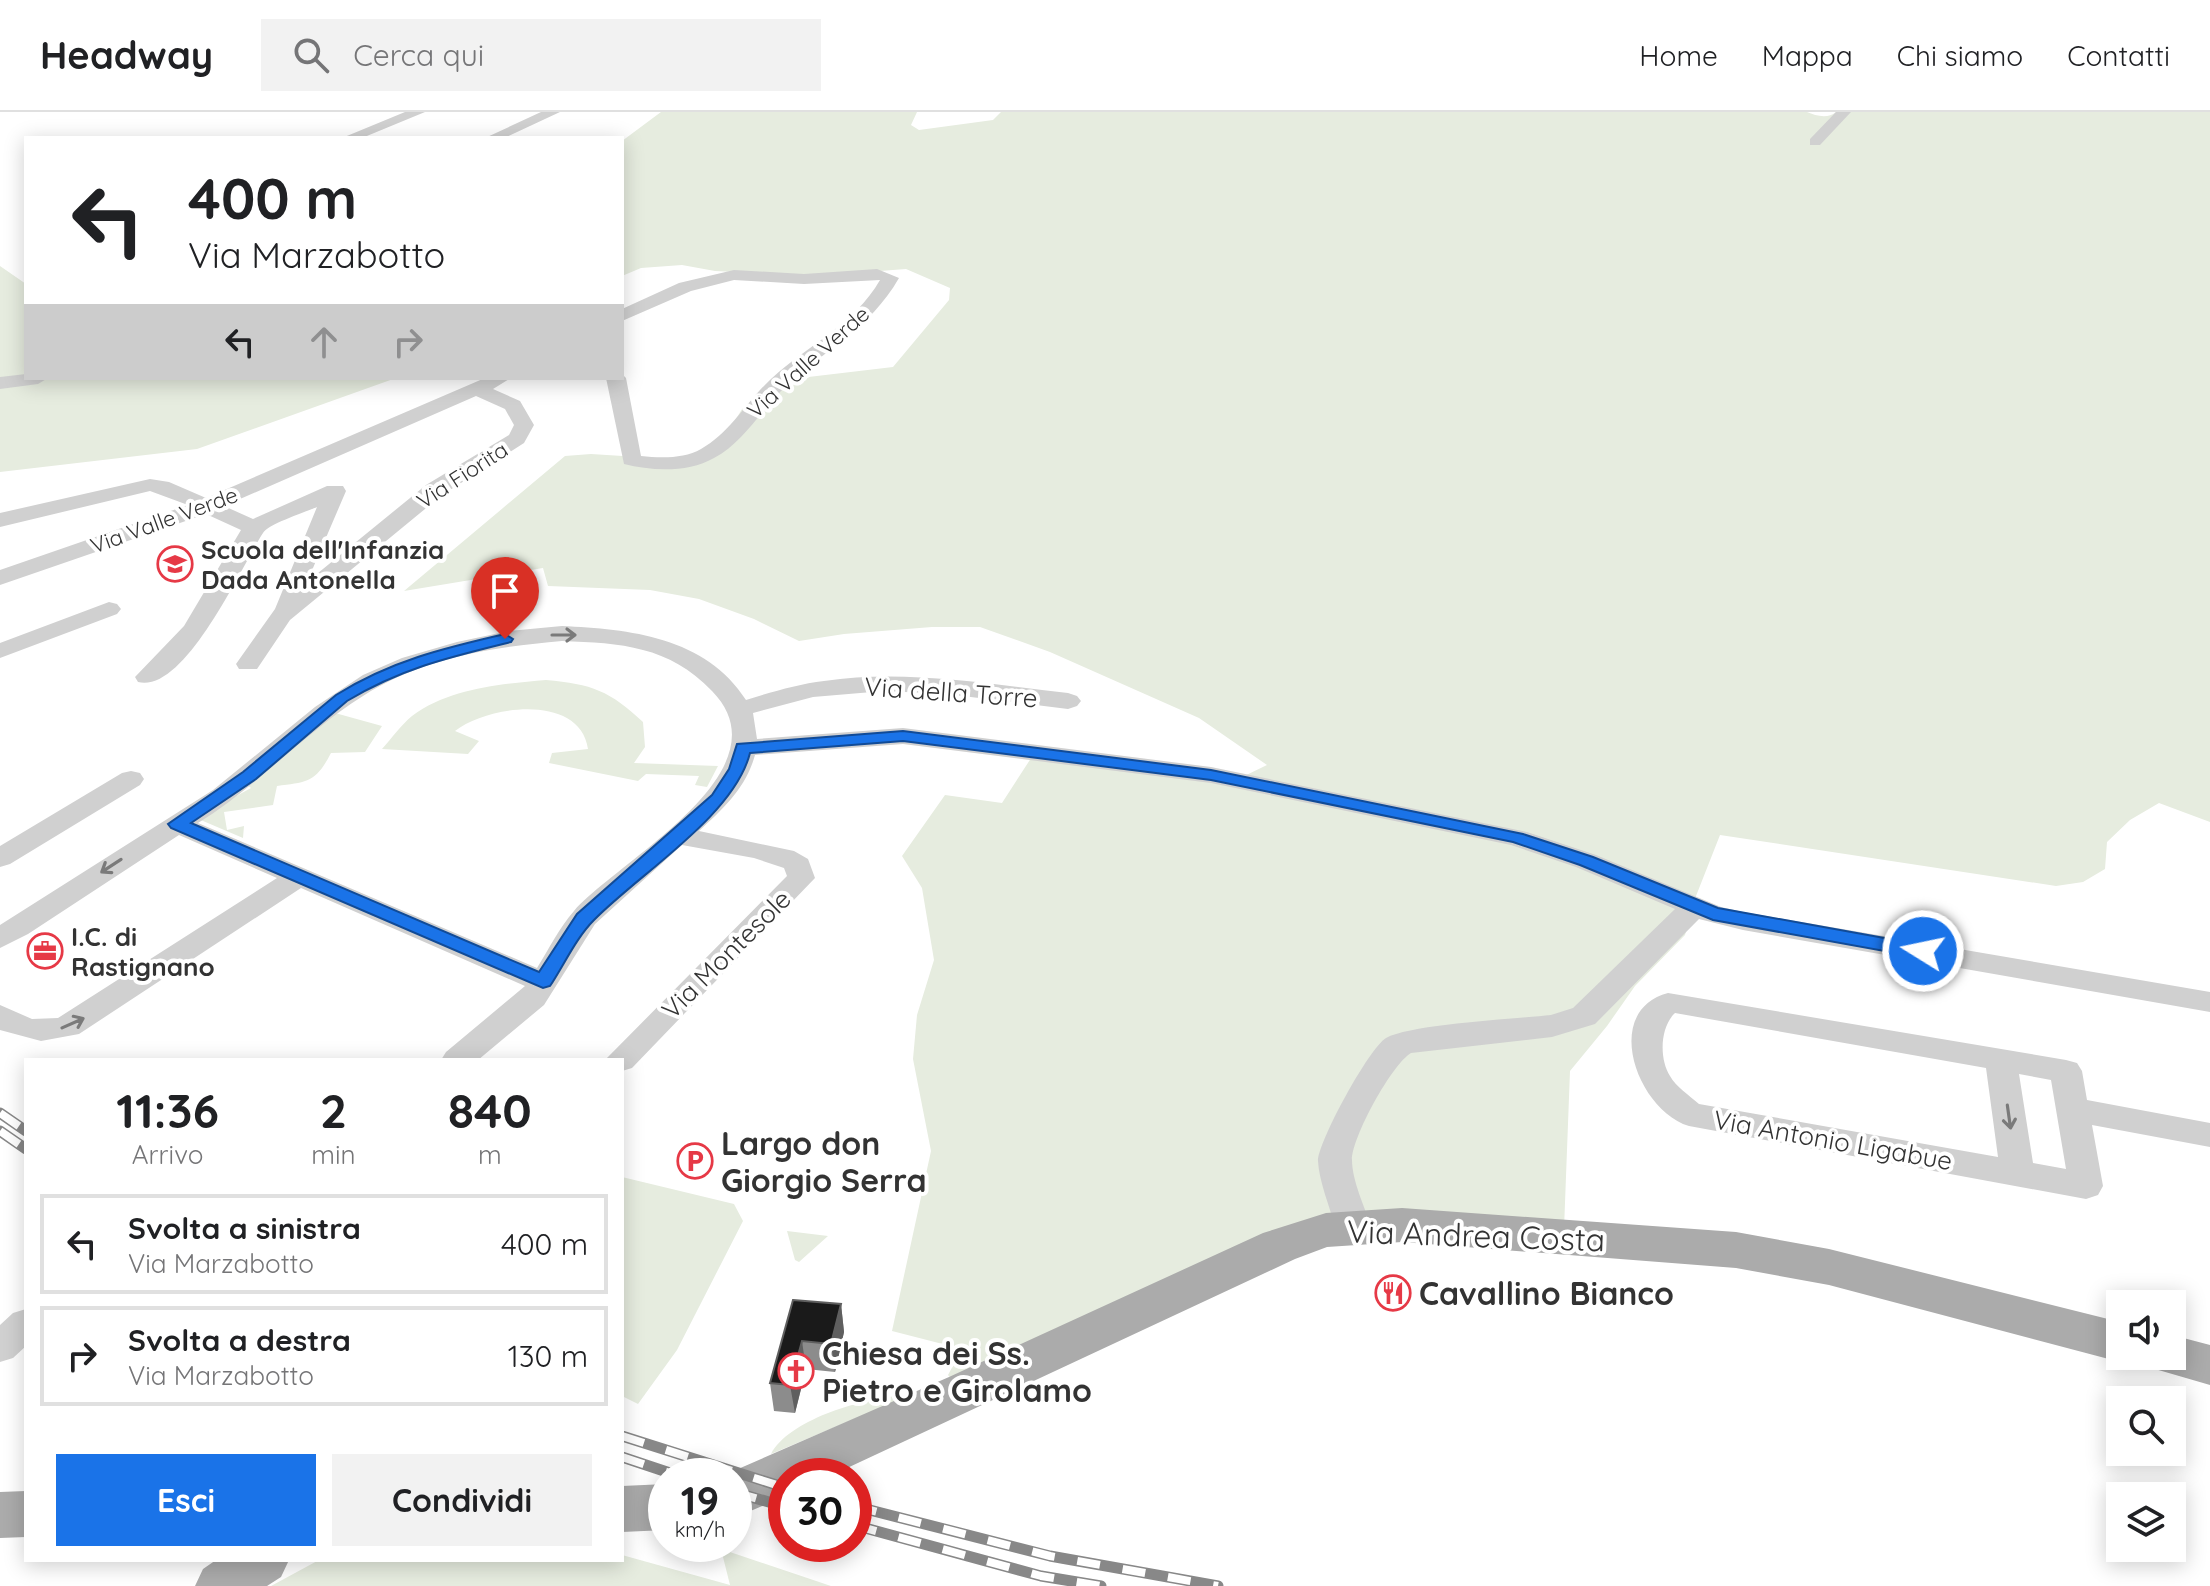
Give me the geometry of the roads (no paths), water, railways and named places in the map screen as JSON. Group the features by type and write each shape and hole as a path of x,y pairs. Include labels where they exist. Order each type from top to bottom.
{"main road":[{"name":"Via Andrea Costa","path":"752,1487 966,1392 1269,1250 1326,1230 1353,1227 1475,1229 1736,1250 1829,1267 2106,1338"},
{"path":"2186,1359 2210,1365"},
{"path":"624,1509 648,1508"},
{"path":"0,1515 24,1514"},
{"path":"206,1586 212,1562"},
{"path":"222,1586 259,1562"}],"street":[{"path":"354,136 418,112"},
{"path":"497,136 553,112"},
{"path":"1815,142 1844,112"},
{"name":"Via Valle Verde","path":"616,380 631,460 657,464 709,454 781,381 862,318 890,278 877,274 804,279 734,275 685,287 624,315"},
{"path":"0,383 24,380"},
{"name":"Via Valle Verde","path":"0,578 204,507 497,380"},
{"name":"Via Fiorita","path":"248,664 282,615 382,530 434,490 517,439 524,425 517,409 477,389"},
{"path":"0,520 150,485 162,486 253,527 336,491 282,615"},
{"path":"147,677 173,655 187,637 251,536 253,527"},
{"path":"0,651 109,609"},
{"path":"0,938 250,776 342,698 429,656 478,643 562,634 617,638 661,647 709,672 720,681 741,709 744,724 738,769 725,791 584,918 533,998 459,1058"},
{"name":"Via della Torre","path":"741,709 806,691 865,684 937,686 1068,701"},
{"path":"743,748 903,736 1211,775 1517,838 1586,861 1695,906 1743,921 2210,1002"},
{"path":"0,858 131,779"},
{"path":"177,824 543,982"},
{"name":"Via Montesole","path":"623,1058 801,878 801,871 795,863 779,857 677,836"},
{"path":"0,1016 24,1030 40,1032 68,1026 298,877"},
{"path":"1353,1227 1335,1161 1350,1119 1389,1052 1410,1042 1552,1026 1584,1016 1695,906"},
{"name":"Via Antonio Ligabue","path":"1668,1003 1682,1003 2066,1071 2073,1109 2086,1186 1689,1114 1658,1085 1649,1068 1650,1024 1657,1009 1668,1003"},
{"path":"2001,1061 2017,1173"},
{"path":"2073,1109 2210,1135"},
{"path":"0,1347 24,1326"}],"railway":[{"path":"0,1113 24,1130"},
{"path":"0,1131 24,1148"},
{"path":"624,1437 768,1482"},
{"path":"624,1458 648,1466"},
{"path":"752,1497 768,1502"},
{"path":"872,1511 1050,1556 1218,1586"},
{"path":"872,1530 1041,1576 1101,1586"}],"place":[{"name":"Scuola dell'Infanzia Dada Antonella","path":"175,564"},
{"name":"I.C. di Rastignano","path":"45,951"},
{"name":"Largo don Giorgio Serra","path":"695,1161"},
{"name":"Cavallino Bianco","path":"1393,1293"},
{"name":"Chiesa dei Ss. Pietro e Girolamo","path":"796,1371"}]}
